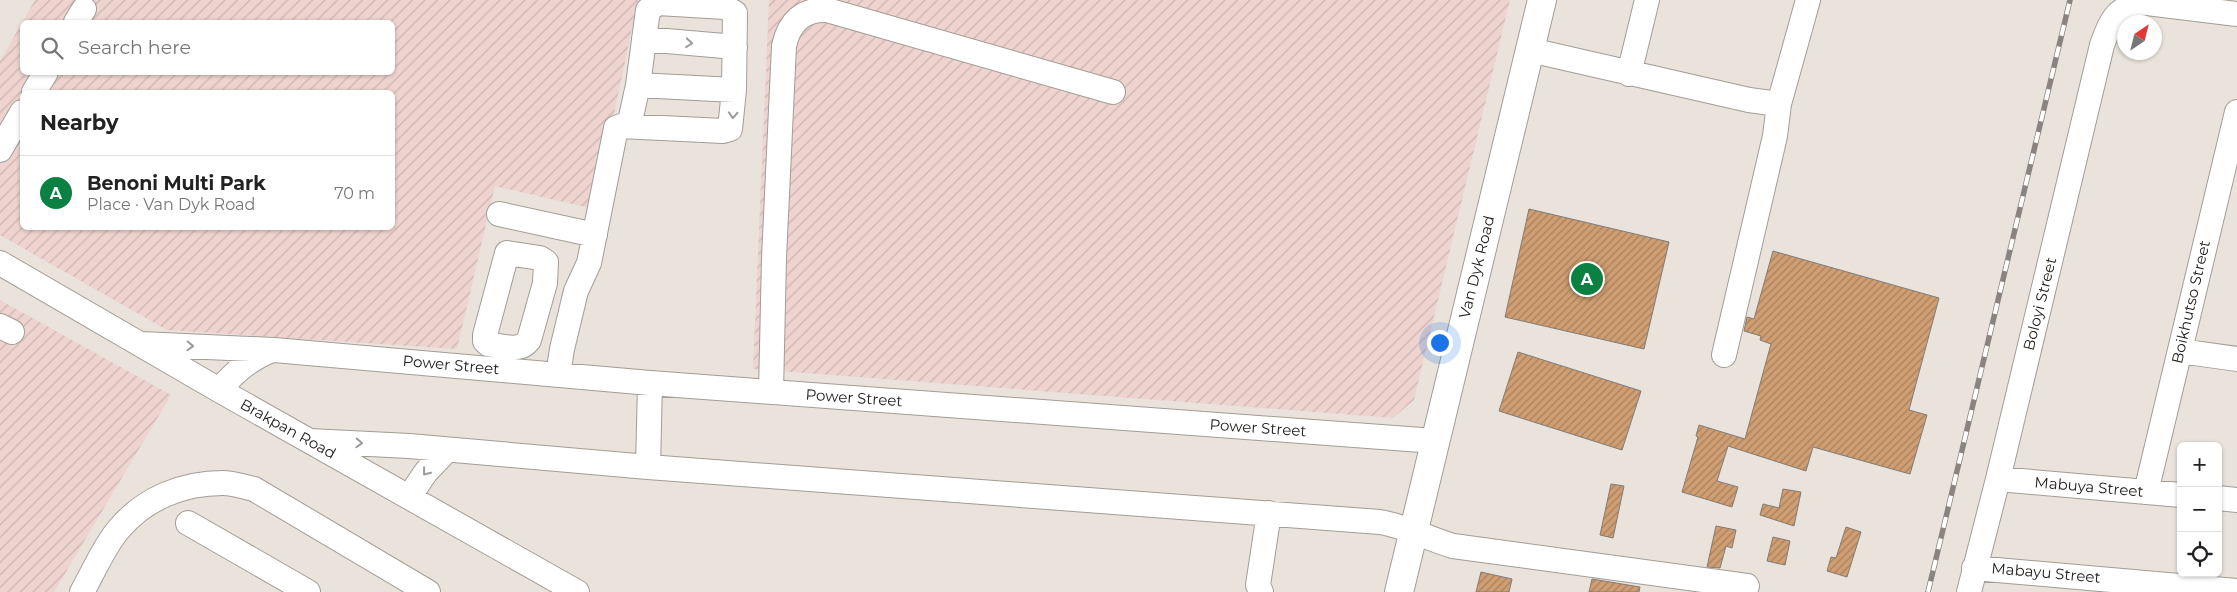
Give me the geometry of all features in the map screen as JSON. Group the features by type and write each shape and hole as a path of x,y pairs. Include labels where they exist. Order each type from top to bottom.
{"main road":[{"name":"Van Dyk Road","path":"1398,592 1542,0"}],"street":[{"path":"1629,74 1647,0"},
{"path":"1724,355 1774,136 1779,104 1808,0"},
{"path":"558,375 562,349 576,291 589,264 616,128 629,126 728,131 732,126 734,90 735,13 731,9 725,7 658,3 648,10 638,85 629,126"},
{"name":"Boloyi Street","path":"1968,592 1998,479 2102,45 2114,17 2128,7 2147,3 2237,14"},
{"path":"771,392 774,258 784,46 792,24 800,16 818,10 828,10 1113,92"},
{"path":"644,39 735,47"},
{"path":"1530,50 1629,74 1749,100 1779,104"},
{"path":"35,90 44,75"},
{"path":"638,85 734,90"},
{"name":"Boikhutso Street","path":"2146,492 2237,112"},
{"path":"0,150 20,115"},
{"path":"499,214 595,235"},
{"name":"Brakpan Road","path":"0,263 219,390 577,592"},
{"path":"545,283 576,291"},
{"name":"Power Street","path":"141,344 274,350 650,383 1435,441"},
{"path":"219,390 252,359 274,350"},
{"path":"2180,351 2237,359"},
{"path":"648,467 650,383"},
{"path":"310,441 409,446 648,467 1380,522 1401,527 1412,533 1453,546 1492,553 1747,586"},
{"path":"409,497 426,472 447,450"},
{"name":"Mabuya Street","path":"1998,479 2177,495"},
{"path":"82,592 118,530 140,508 170,491 198,485 225,483 254,489 428,592"},
{"path":"2222,498 2237,500"},
{"path":"1261,592 1258,585 1268,513"},
{"path":"188,523 308,592"},
{"name":"Mabayu Street","path":"1974,568 2118,586 2237,591"}],"shaded area":[{"path":"35,0 638,0 594,209 495,186 457,349 167,330 0,235 0,61 20,26 20,75 395,75 395,20 23,20"},
{"path":"769,0 1510,0 1414,400 1393,418 753,369"},
{"path":"0,300 171,395 54,592 0,592"}],"building":[{"path":"1529,209 1669,242 1644,349 1505,317"},
{"path":"1773,251 1939,298 1909,410 1927,415 1910,474 1813,447 1806,471 1728,446 1717,481 1738,487 1732,507 1682,492 1698,437 1696,436 1699,425 1745,439 1771,344 1760,340 1761,336 1744,331 1747,317 1754,319"},
{"path":"1518,352 1641,391 1622,450 1499,411"},
{"path":"1611,484 1624,486 1613,538 1600,535"},
{"path":"1783,489 1801,492 1794,526 1760,515 1763,504 1779,508"},
{"path":"1716,526 1736,530 1732,548 1726,546 1720,568 1707,567"},
{"path":"1846,527 1861,532 1847,577 1827,571 1831,557 1836,558"},
{"path":"1773,537 1790,541 1785,565 1767,561"},
{"path":"1481,572 1512,579 1509,592 1476,592"},
{"path":"1592,579 1640,587 1639,592 1589,592"}],"railway":[{"path":"1928,592 2070,0"}],"place":[{"name":"Benoni Multi Park","path":"1587,279"}]}
